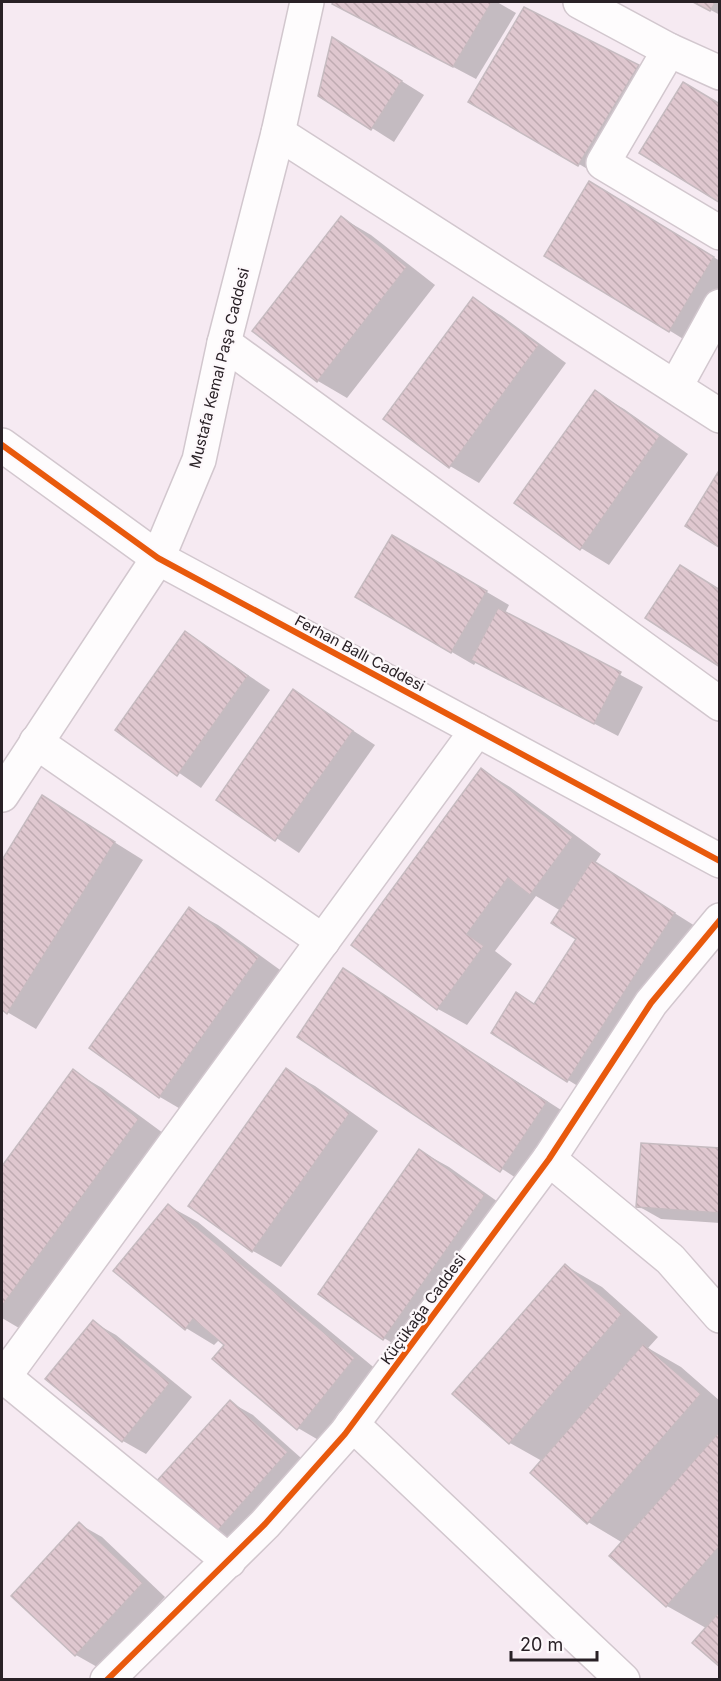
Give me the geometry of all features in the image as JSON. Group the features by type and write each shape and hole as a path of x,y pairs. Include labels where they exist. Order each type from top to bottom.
{"street":[{"name":"Mustafa Kemal Paşa Caddesi","path":"2,795 158,558 200,460 224,343 278,133 307,2"},
{"path":"580,2 669,50 720,73"},
{"path":"669,50 603,164 720,233"},
{"path":"278,133 720,416"},
{"path":"676,386 720,306"},
{"path":"224,343 720,704"},
{"name":"Ferhan Ballı Caddesi","path":"2,445 158,558 720,861"},
{"path":"229,1561 119,1461 3,1376 477,730"},
{"path":"36,742 323,941"},
{"name":"Küçükağa Caddesi","path":"106,1680 229,1561 313,1471 352,1424 549,1159 651,1003 720,920"},
{"path":"549,1159 670,1259 720,1316"},
{"path":"352,1424 623,1680"}],"building":[{"path":"333,2 492,2 453,67 332,4"},
{"path":"693,2 716,2 710,11"},
{"path":"524,7 639,65 578,166 468,102"},
{"path":"332,37 402,81 371,130 318,96"},
{"path":"683,82 720,104 720,203 639,153"},
{"path":"589,181 714,257 669,332 544,256"},
{"path":"341,216 407,267 317,382 252,331"},
{"path":"473,297 539,345 449,468 383,419"},
{"path":"595,390 660,436 580,550 514,503"},
{"path":"720,469 720,548 685,526"},
{"path":"392,535 487,591 451,653 355,597"},
{"path":"680,565 720,590 720,667 645,618"},
{"path":"498,608 621,672 594,724 471,660"},
{"path":"185,631 248,676 177,776 115,730"},
{"path":"293,689 353,731 275,841 216,800"},
{"path":"481,768 573,837 530,895 508,878 467,934 484,946 437,1010 351,945"},
{"path":"42,795 115,842 7,1014 2,1010 2,860"},
{"path":"592,860 675,913 567,1082 491,1033 516,992 534,1004 576,939 551,923"},
{"path":"189,907 259,957 159,1098 89,1048"},
{"path":"343,968 547,1102 500,1172 297,1037"},
{"path":"286,1068 350,1113 252,1252 188,1206"},
{"path":"73,1069 139,1119 2,1306 2,1166"},
{"path":"641,1143 720,1148 720,1213 636,1207"},
{"path":"419,1149 485,1195 383,1340 318,1294"},
{"path":"168,1204 355,1358 297,1430 212,1359 224,1345 193,1319 185,1330 113,1271"},
{"path":"565,1264 622,1314 509,1444 452,1394"},
{"path":"93,1320 170,1383 122,1442 45,1379"},
{"path":"643,1344 701,1394 587,1524 530,1473"},
{"path":"230,1400 288,1452 213,1536 155,1483"},
{"path":"720,1431 720,1546 666,1607 609,1556"},
{"path":"79,1522 143,1583 75,1656 11,1596"},
{"path":"720,1611 720,1667 692,1643"}],"cycle path":[{"path":"2,445 158,558 720,861"},
{"path":"107,1680 265,1524 345,1434 549,1159 651,1003 720,920"}]}
